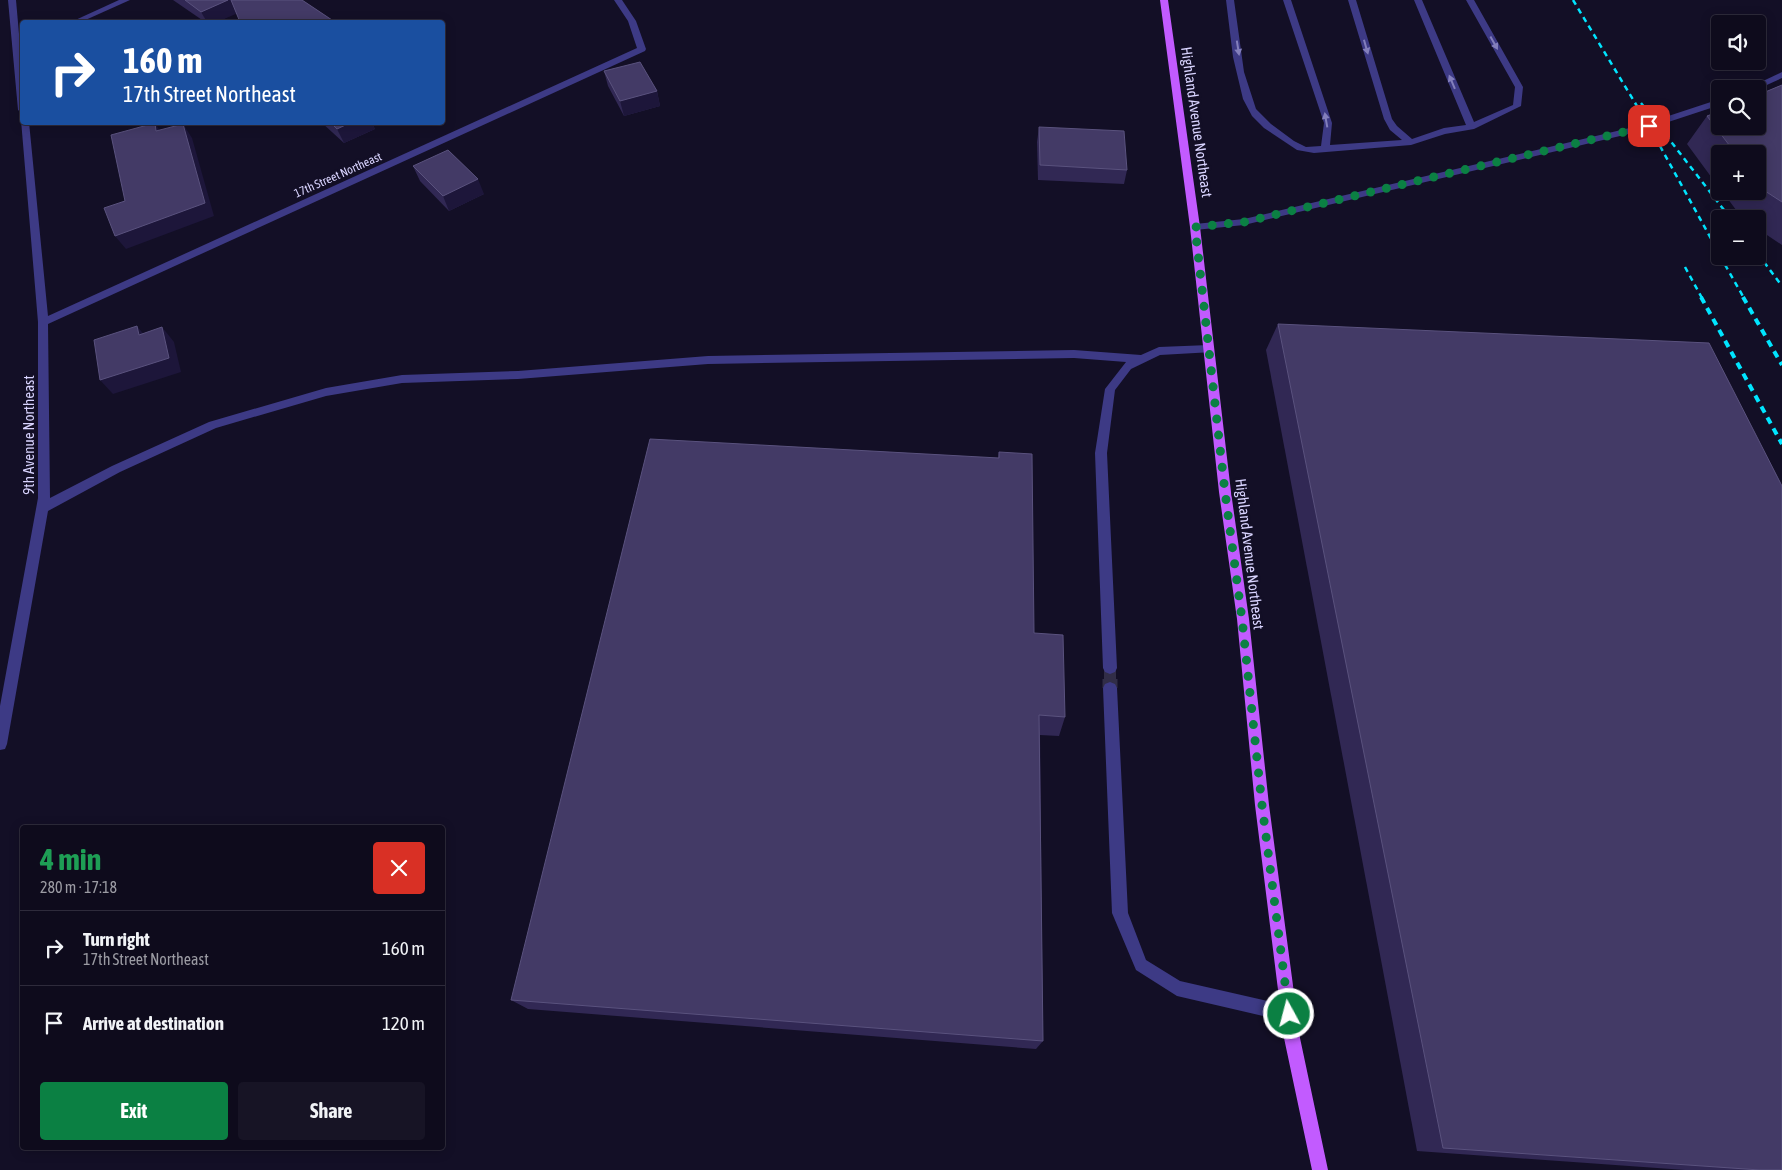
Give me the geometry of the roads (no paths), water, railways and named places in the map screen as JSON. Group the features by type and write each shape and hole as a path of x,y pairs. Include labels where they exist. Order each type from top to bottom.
{"main road":[{"name":"Highland Avenue Northeast","path":"1164,0 1195,227 1242,619 1262,805 1289,1014 1320,1170"}],"street":[{"path":"12,0 19,43 20,65"},
{"path":"80,20 126,0"},
{"name":"17th Street Northeast","path":"42,322 642,49 632,21 618,0"},
{"path":"1230,0 1244,91 1252,108 1264,124 1297,148 1313,152 1325,148 1411,142 1444,132 1471,127 1517,106 1518,87 1470,0"},
{"path":"1287,0 1328,123 1325,148"},
{"path":"1352,0 1388,119 1393,128 1411,142"},
{"path":"1418,0 1471,127"},
{"path":"1766,82 1782,75"},
{"path":"1195,227 1244,222 1649,126 1711,105"},
{"name":"9th Avenue Northeast","path":"0,744 44,498 42,322 24,125"},
{"path":"1110,668 1101,453 1110,389 1127,366 1159,351 1209,350"},
{"path":"42,508 116,469 213,426 326,392 402,379 518,375 708,360 1074,354 1142,360"},
{"path":"1110,688 1120,913 1142,965 1177,988 1289,1014"}],"tunnel":[{"path":"1110,668 1110,688"}],"railway":[{"path":"1573,0 1649,126 1711,239"},
{"path":"1641,103 1724,210"},
{"path":"1725,265 1744,298"},
{"path":"1766,265 1782,286"},
{"path":"1685,267 1702,298"},
{"path":"1701,297 1782,444"},
{"path":"1743,297 1782,365"}]}
